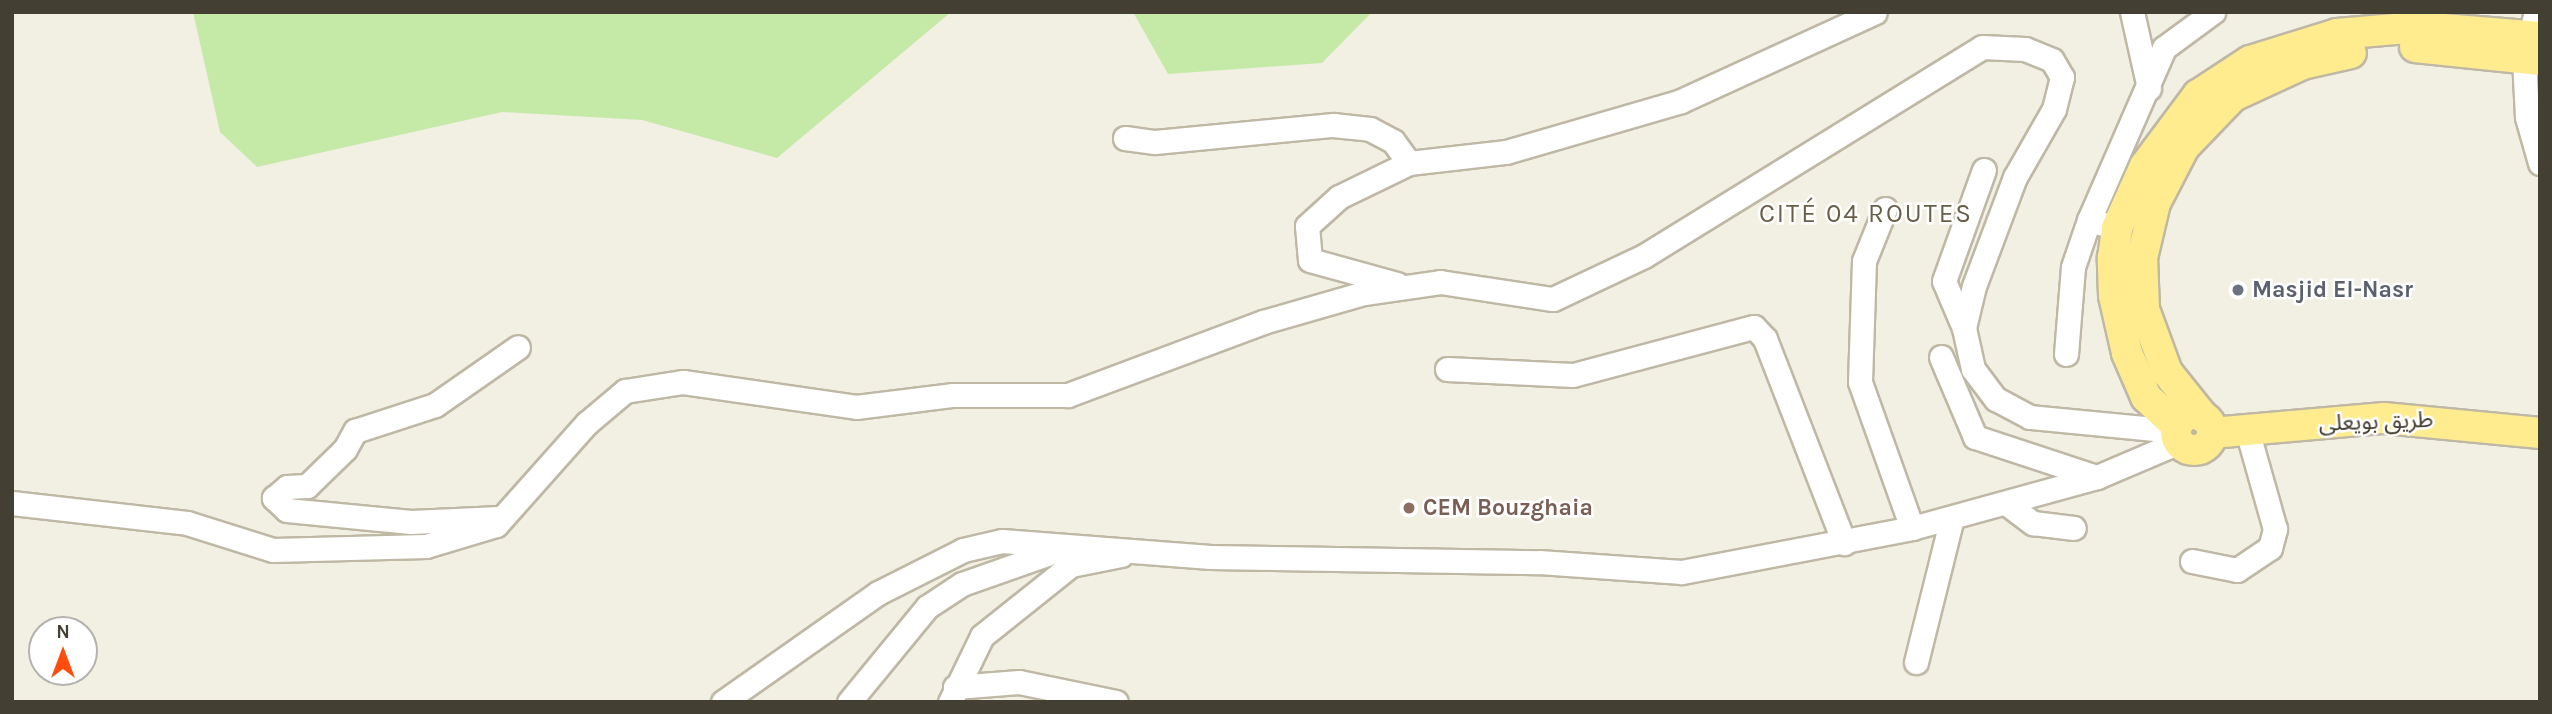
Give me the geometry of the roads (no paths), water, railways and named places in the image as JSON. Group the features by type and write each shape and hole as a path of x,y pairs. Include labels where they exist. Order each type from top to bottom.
{"main road":[{"path":"2189,430 2146,397 2127,353 2114,296 2118,228 2145,166 2171,127 2198,95 2250,61 2289,46 2377,29 2533,40"},
{"path":"2189,430 2153,341 2142,258 2155,203 2184,147 2212,113 2253,84 2337,55 2533,40"},
{"name":"طريق بويعلى","path":"2189,430 2247,430 2421,418 2540,433"}],"street":[{"path":"1404,286 1310,260 1307,226 1339,197 1409,163 1506,152 1659,108 1843,32 1875,12"},
{"path":"2132,12 2149,88"},
{"path":"2066,354 2073,267 2089,220 2149,88 2164,48 2213,12"},
{"path":"2533,40 2527,117 2540,163"},
{"path":"12,503 187,523 273,550 426,546 460,541 502,518 587,423 625,391 683,382 856,407 953,395 1068,395 1263,322 1404,286 1440,282 1553,299 1580,290 1982,47 2025,49 2052,60 2062,77 2054,109 2015,177 1964,328"},
{"path":"1125,138 1155,142 1334,125 1370,129 1393,141 1409,163"},
{"path":"1984,170 1944,281 1964,328 1983,386 2012,410 2189,430"},
{"path":"1885,209 1864,261 1860,382 1912,528"},
{"path":"2089,220 2118,228"},
{"path":"1447,369 1573,375 1754,327 1765,339 1844,543"},
{"path":"502,518 411,522 287,510 274,498 287,487 307,486 345,449 355,431 435,405 518,347"},
{"path":"1941,357 1975,437 2031,459 2097,477"},
{"path":"723,702 878,593 963,550 1002,541 1077,543 1144,550 1682,572 1844,543 2042,494 2097,477 2189,430"},
{"path":"2192,561 2237,570 2270,548 2275,528 2247,430"},
{"path":"2031,459 2042,494"},
{"path":"2007,503 2033,523 2074,528"},
{"path":"1916,662 1952,518"},
{"path":"849,702 927,607 962,584 1077,543"},
{"path":"952,694 982,636 1072,565 1144,550"},
{"path":"952,694 1018,682 1116,702"}],"place":[{"name":"Masjid El-Nasr","path":"2238,290"},
{"name":"CEM Bouzghaia","path":"1409,508"}],"district":[{"name":"CITÉ 04 ROUTES","path":"1866,214"}]}
